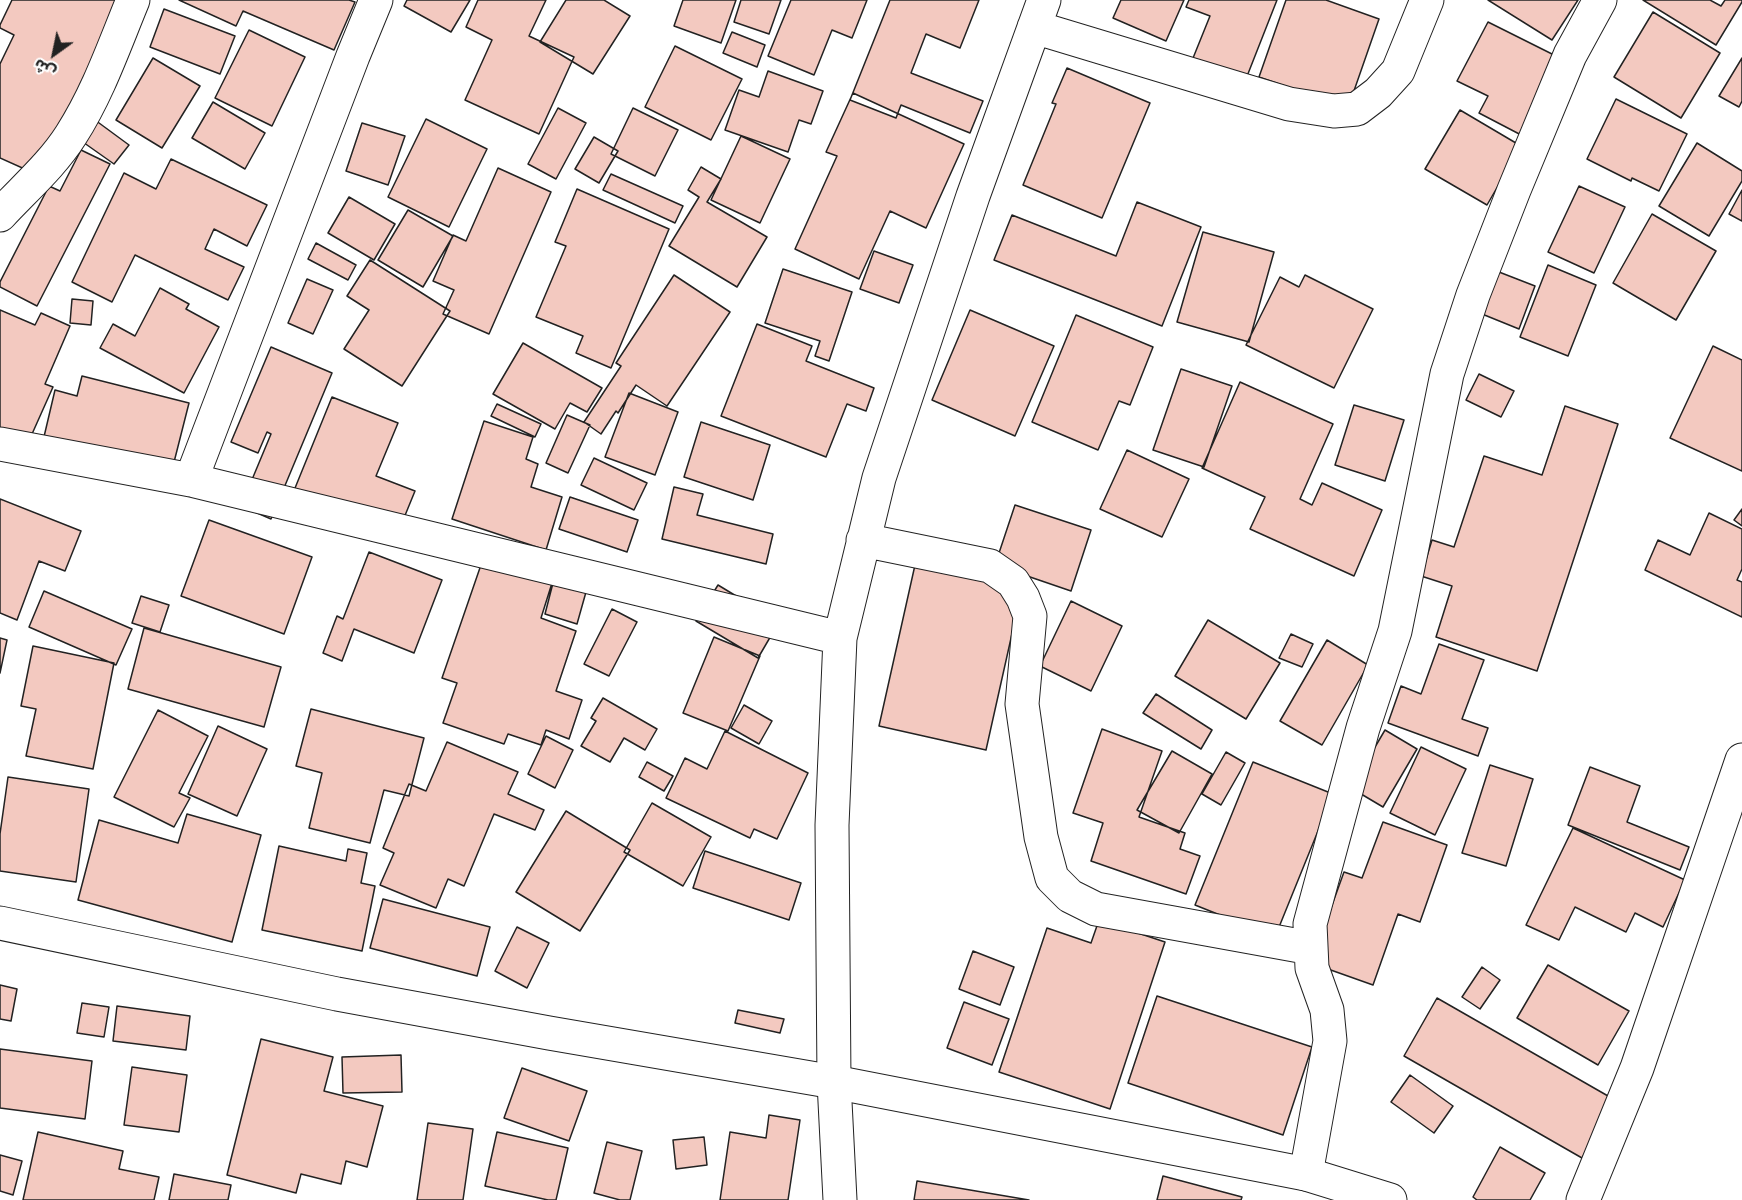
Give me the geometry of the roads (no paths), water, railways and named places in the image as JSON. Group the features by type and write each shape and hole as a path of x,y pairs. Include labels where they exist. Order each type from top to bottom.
{"street":[{"path":"0,215 46,167 70,136 94,95 133,0"},
{"path":"191,480 376,0"},
{"path":"840,1200 834,1082 832,825 840,638 879,478 973,196 1039,13 1289,104 1334,111 1357,109 1378,93 1398,71 1427,0"},
{"path":"1306,1174 1330,1041 1327,1010 1312,968 1310,924 1363,728 1395,631 1447,374 1473,296 1514,190 1570,55 1600,0"},
{"path":"0,444 191,480 840,638"},
{"path":"863,540 990,566 1013,582 1023,598 1030,616 1022,704 1041,837 1052,878 1070,896 1096,909 1311,948"},
{"path":"1583,1200 1637,1068 1742,760"},
{"path":"0,923 349,996 834,1082 1306,1174 1390,1200"}]}
